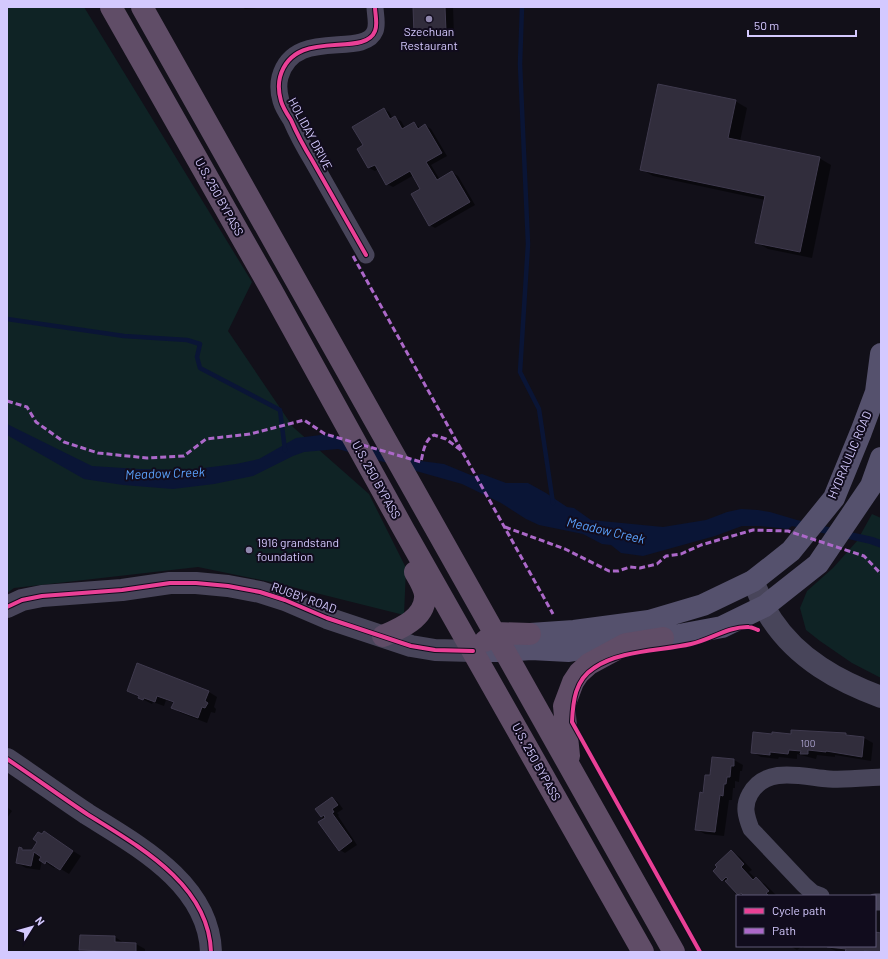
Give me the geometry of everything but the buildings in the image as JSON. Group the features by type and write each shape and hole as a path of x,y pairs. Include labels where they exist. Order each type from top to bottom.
{"highway":[{"path":"99,7 113,31 134,47"},
{"name":"U.S. 250 BYPASS","path":"111,7 276,298 404,530 643,952"},
{"path":"142,7 674,952"},
{"path":"156,7 173,41 205,118"},
{"path":"383,636 403,627 413,620 422,608 426,597 422,584 406,551 404,530"},
{"path":"473,651 530,634"},
{"path":"571,767 564,706 573,682 579,673 589,664 626,644 663,638"}],"main road":[{"name":"HYDRAULIC ROAD","path":"530,634 574,631 649,621 703,605 754,581 791,551 834,498 862,432 876,392 881,354"},
{"path":"500,642 531,649 569,651 641,639 663,638 722,627 765,606 818,564 870,486 881,458"}],"street":[{"name":"HOLIDAY DRIVE","path":"366,255 302,142 281,102 278,91 279,79 282,70 287,62 297,53 306,49 329,45 362,43 369,39 375,32 375,7"},
{"path":"754,581 772,620 789,641 813,663 845,682 881,697"},
{"name":"RUGBY ROAD","path":"7,607 22,600 42,596 122,590 170,583 196,583 228,586 260,592 285,600 327,618 411,646 435,650 473,651"},
{"path":"7,759 144,850 167,869 197,903 206,924 211,952"},
{"path":"818,895 813,893 804,885 752,828 747,818 745,808 752,790 760,782 770,776 781,774 830,779 881,777"}],"green space":[{"path":"7,7 84,7 252,282 228,331 293,427 369,494 406,568 404,615 280,584 198,567 14,588 7,593"},
{"path":"872,514 881,518 881,678 852,663 806,630 800,608 807,591 833,568 857,541"}],"water":[{"name":"Meadow Creek","path":"7,424 92,466 139,469 187,470 236,464 259,459 296,438 329,434 421,461 444,464 473,476 482,474 506,483 528,483 567,507 574,508 591,520 663,527 706,520 727,512 741,509 758,510 873,537 881,540 881,548 870,544 792,526 788,529 742,526 715,536 643,556 621,553 611,545 602,544 583,534 539,525 526,519 501,503 462,484 338,449 304,452 253,476 214,484 173,489 123,485 84,479 7,435"}],"waterway":[{"path":"522,7 520,64 528,244 520,372 539,409 553,503"},
{"path":"7,319 124,336 187,340 200,344 197,357 200,368 280,410 285,450"}],"marked path":[{"path":"353,256 553,614"},
{"path":"7,401 27,407 36,422 64,442 98,453 147,458 184,456 206,439 250,434 304,420 325,434 421,462 426,443 434,435 446,439 462,451"},
{"path":"505,527 565,549 609,571 618,571 630,567 640,568 657,564 666,556 681,554 701,545 753,530 788,531 864,556 881,574"}],"cycle path":[{"path":"366,255 284,109 280,98 279,86 280,77 288,62 299,52 313,47 357,43 368,39 376,28 375,7"},
{"path":"7,607 22,600 42,596 122,590 170,583 196,583 228,586 260,592 285,600 327,618 411,646 435,650 473,651"},
{"path":"700,952 572,722 574,699 583,679 594,668 604,662 628,654 691,644 742,627 749,627 758,630"},
{"path":"7,759 87,814 128,840 167,870 184,887 198,906 207,928 211,952"}],"place":[{"name":"Szechuan Restaurant","path":"429,19"},
{"name":"1916 grandstand foundation","path":"249,550"}]}
